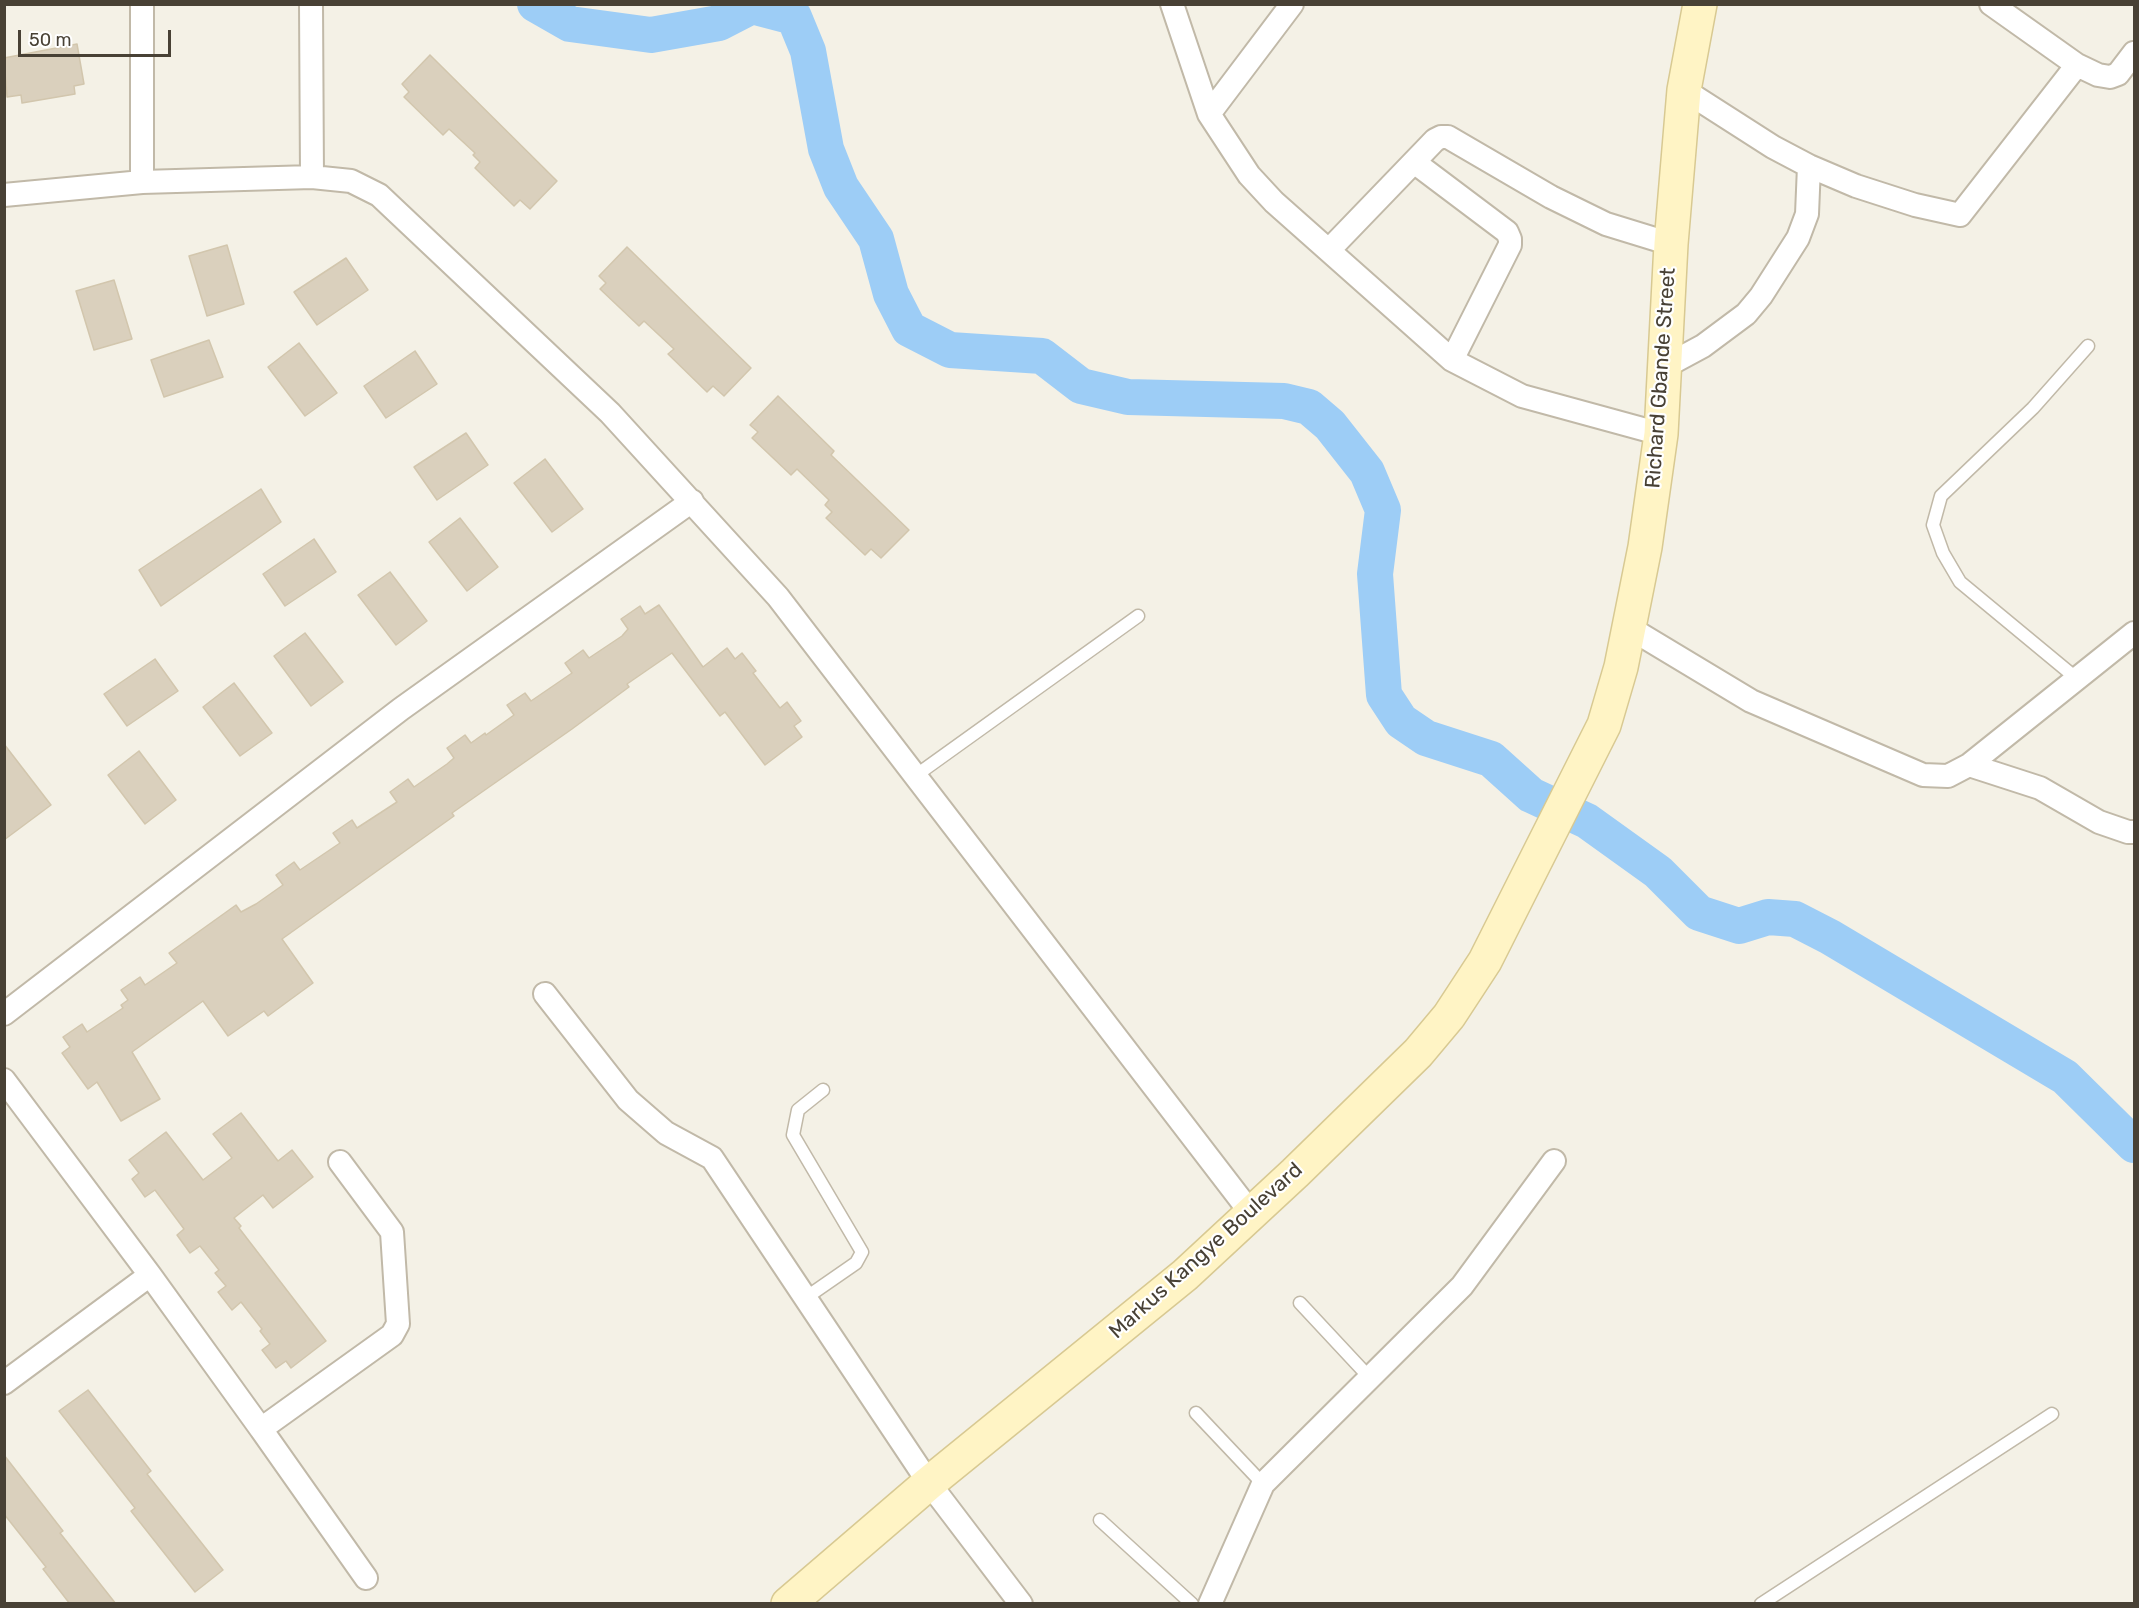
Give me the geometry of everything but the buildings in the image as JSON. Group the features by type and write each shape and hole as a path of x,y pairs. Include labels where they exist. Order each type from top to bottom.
{"street":[{"path":"142,4 142,182"},
{"path":"311,4 312,177"},
{"path":"1172,4 1209,114 1257,186 1452,360 1522,396 1661,435"},
{"path":"1209,114 1292,4"},
{"name":"Richard Gbande Street","path":"1577,777 1604,724 1621,668 1645,547 1661,435 1671,244 1684,90 1700,4"},
{"path":"1991,4 2077,65 2098,75 2110,77 2118,74 2134,53"},
{"path":"1684,90 1773,147 1809,166 1856,186 1915,205 1960,214 2077,65"},
{"path":"1329,250 1435,140 1448,137 1551,197 1606,224 1671,244"},
{"path":"1414,162 1507,232 1510,239 1510,245 1452,360"},
{"path":"1664,367 1703,346 1746,314 1761,296 1798,238 1808,214 1809,166"},
{"path":"4,195 142,182 312,177 351,182 380,195 601,405 693,501 778,597 1251,1213"},
{"path":"4,1014 401,709 693,501"},
{"path":"1628,627 1751,701 1923,775 1948,776 1969,765 2134,633"},
{"path":"1969,765 2040,788 2099,822 2134,832"},
{"name":"Markus Kangye Boulevard","path":"788,1604 929,1483 1185,1275 1418,1053 1449,1016 1485,961 1577,777"},
{"path":"545,994 628,1100 666,1133 712,1158 929,1483 1021,1604"},
{"path":"4,1080 150,1275 366,1578"},
{"path":"1210,1604 1263,1484 1462,1286 1554,1161"},
{"path":"261,1429 392,1335 398,1324 392,1232 340,1162"},
{"path":"4,1383 150,1275"}],"lane":[{"path":"2076,678 1960,582 1943,553 1933,525 1941,496 2033,408 2088,346"},
{"path":"915,776 1138,616"},
{"path":"804,1299 856,1263 862,1252 793,1135 798,1110 824,1090"},
{"path":"1300,1303 1369,1377"},
{"path":"1196,1413 1263,1484"},
{"path":"1761,1604 2052,1414"},
{"path":"1100,1520 1192,1604"}],"waterway":[{"path":"535,4 570,24 651,35 719,23 752,6 794,17 808,51 826,149 841,187 876,239 891,294 909,329 950,350 1042,356 1081,386 1128,397 1284,401 1309,407 1330,425 1367,472 1383,510 1375,574 1384,695 1401,721 1426,738 1491,759 1531,795 1587,821 1658,872 1699,913 1739,926 1768,917 1795,919 1830,937 2065,1077 2134,1145"}]}
